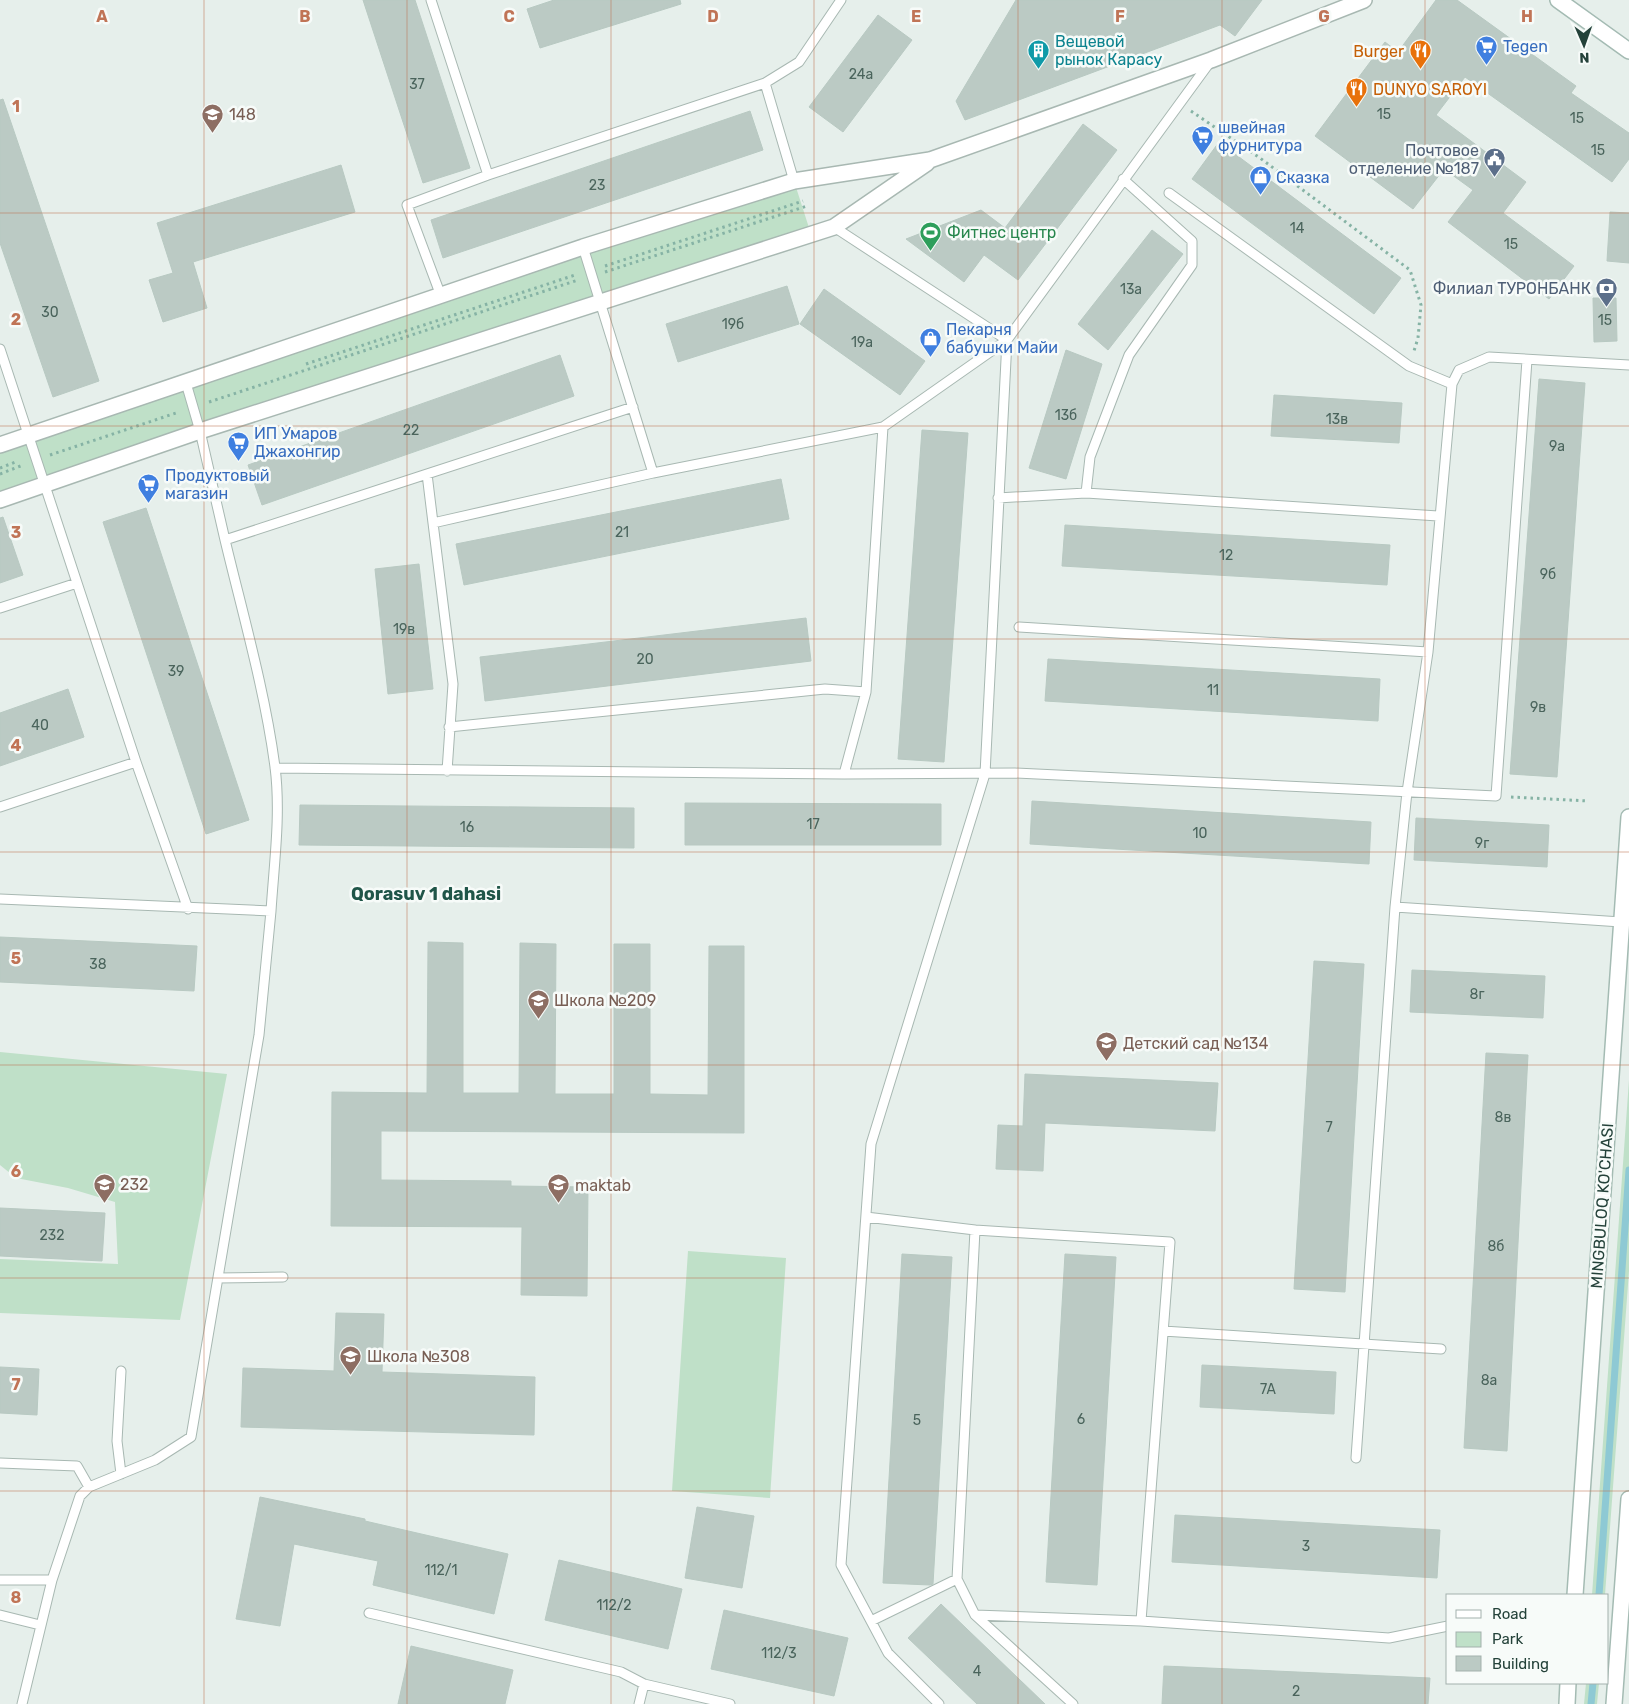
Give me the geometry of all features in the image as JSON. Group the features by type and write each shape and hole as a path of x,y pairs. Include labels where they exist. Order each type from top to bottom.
{"street":[{"path":"0,445 584,247 794,181 930,160 1211,60 1364,0"},
{"path":"1558,0 1629,51"},
{"path":"0,500 200,431 834,226 930,160"},
{"name":"MINGBULOQ KO'CHASI","path":"1575,1594 1629,817"},
{"path":"1614,1704 1626,1596 1629,1499"},
{"path":"1567,1704 1568,1684"}],"lane":[{"path":"430,0 488,175"},
{"path":"441,296 407,205 488,175 765,83 799,62 841,0"},
{"path":"433,523 653,473 883,427 1007,340 1211,60"},
{"path":"765,83 794,181"},
{"path":"1086,493 1090,457 1129,355 1192,264 1192,241 1123,179"},
{"path":"1169,193 1409,366 1452,384"},
{"path":"834,226 1007,340"},
{"path":"584,247 653,473"},
{"path":"939,1704 888,1653 841,1564 871,1144 985,774 1007,340"},
{"path":"0,349 46,483 136,762 188,909"},
{"path":"1356,1458 1395,907 1406,792 1428,652 1438,516 1452,384 1459,370 1489,358 1629,365"},
{"path":"275,768 1024,774 1496,796 1527,360"},
{"path":"22,1704 52,1580 80,1496 90,1487 155,1460 192,1437 259,1035 271,911 276,830 275,768 264,707 200,431 186,382"},
{"path":"225,540 634,407"},
{"path":"844,774 866,692 883,427"},
{"path":"427,474 453,684 447,770"},
{"path":"998,498 1086,493 1438,516"},
{"path":"0,608 77,583"},
{"path":"1019,627 1428,652"},
{"path":"449,726 825,689 866,692"},
{"path":"0,807 136,762"},
{"path":"0,899 188,909 271,911"},
{"path":"1395,907 1622,922"},
{"path":"866,1217 975,1230 1170,1242 1141,1622"},
{"path":"975,1230 958,1579 975,1615 1073,1704"},
{"path":"218,1278 283,1278"},
{"path":"1163,1331 1441,1349"},
{"path":"121,1474 118,1441 122,1371"},
{"path":"0,1463 77,1466 90,1487"},
{"path":"871,1621 958,1579"},
{"path":"0,1580 52,1580"},
{"path":"369,1613 621,1672 644,1684 730,1704"},
{"path":"0,1615 40,1625"},
{"path":"975,1615 1141,1622 1389,1638 1446,1626"},
{"path":"639,1704 644,1684"}],"path":[{"path":"1178,103 1260,158 1410,270 1421,305 1418,338 1409,366"},
{"path":"0,468 193,407 804,201"},
{"path":"302,365 807,206"},
{"path":"0,474 36,457"},
{"path":"1496,796 1588,801"}],"green space":[{"path":"794,181 811,234 0,500 0,445"},
{"name":"232","path":"0,1052 227,1074 180,1320 0,1313 0,1259 118,1264 115,1202 68,1188 16,1178 0,1165"},
{"path":"1629,1080 1629,1271 1605,1594 1592,1594"},
{"path":"688,1251 786,1258 770,1498 672,1491"},
{"path":"1586,1684 1599,1684 1597,1704 1584,1704"}],"building":[{"path":"363,0 415,0 470,168 423,183"},
{"path":"554,0 680,0 681,4 540,48 527,9"},
{"name":"Вещевой рынок Карасу","path":"1016,0 1262,0 1235,36 1220,25 965,120 956,101"},
{"path":"1436,0 1457,0 1576,86 1571,93 1629,133 1629,159 1612,182 1465,77 1436,115 1526,182 1503,213 1574,266 1549,299 1448,222 1473,190 1444,169 1413,209 1315,136 1385,42 1398,52"},
{"path":"878,15 912,40 843,132 809,107"},
{"path":"3,99 99,381 53,397 0,243 0,100"},
{"path":"750,111 763,150 443,258 431,220"},
{"path":"1083,124 1117,150 1018,280 984,255 964,282 906,239 981,210 1005,228"},
{"path":"1219,142 1401,278 1374,314 1192,179"},
{"path":"341,165 355,212 193,262 207,308 163,322 149,280 173,273 157,223"},
{"path":"1610,212 1629,213 1629,263 1607,261"},
{"path":"1152,230 1183,254 1108,350 1078,324"},
{"path":"787,286 799,324 678,362 666,324"},
{"path":"824,289 925,361 900,395 800,324"},
{"path":"1593,298 1616,298 1617,341 1594,342"},
{"path":"1066,350 1102,364 1066,479 1029,468"},
{"path":"560,355 574,396 262,505 248,465"},
{"path":"1539,379 1585,383 1557,777 1510,774"},
{"path":"1274,395 1402,403 1399,443 1271,436"},
{"path":"922,430 968,433 944,762 898,759"},
{"path":"781,479 789,519 464,585 456,544"},
{"path":"146,508 249,820 206,834 103,522"},
{"path":"3,517 23,575 0,583 0,518"},
{"path":"1065,525 1390,545 1387,585 1062,566"},
{"path":"419,564 433,689 388,694 375,569"},
{"path":"806,618 811,661 485,701 480,657"},
{"path":"1048,659 1380,679 1378,721 1045,701"},
{"path":"68,689 84,737 0,766 0,713"},
{"path":"1032,801 1371,822 1369,864 1030,844"},
{"path":"685,803 941,804 941,845 685,845"},
{"path":"300,805 634,808 634,848 299,845"},
{"path":"1416,818 1549,825 1547,867 1414,860"},
{"path":"0,937 197,946 194,991 0,982"},
{"name":"Школа №209","path":"428,942 463,943 463,1093 519,1093 520,943 556,944 555,1094 614,1094 614,944 650,944 650,1094 708,1095 709,946 744,946 744,1133 381,1131 381,1180 511,1181 511,1186 588,1187 587,1296 521,1295 522,1227 331,1226 332,1092 427,1093"},
{"path":"1314,961 1364,964 1345,1292 1294,1289"},
{"path":"1412,970 1545,976 1543,1018 1410,1012"},
{"path":"1486,1053 1528,1055 1507,1451 1464,1448"},
{"path":"1025,1074 1218,1083 1215,1131 1045,1123 1043,1171 996,1169 998,1125 1023,1126"},
{"path":"0,1208 105,1213 102,1261 0,1256"},
{"path":"902,1254 952,1257 933,1584 930,1585 883,1583"},
{"path":"1065,1254 1116,1257 1097,1585 1046,1582"},
{"name":"Школа №308","path":"336,1313 384,1314 382,1372 535,1377 534,1435 241,1427 243,1368 334,1371"},
{"path":"1202,1365 1336,1372 1334,1414 1200,1407"},
{"path":"0,1367 39,1369 37,1415 0,1413"},
{"path":"260,1497 365,1519 365,1521 508,1554 494,1614 373,1585 378,1561 294,1544 280,1626 236,1619"},
{"path":"697,1507 754,1516 742,1588 685,1578"},
{"path":"1175,1515 1440,1530 1437,1578 1172,1562"},
{"path":"559,1560 682,1589 668,1649 545,1620"},
{"path":"941,1604 1045,1704 977,1704 908,1638"},
{"path":"724,1610 848,1638 834,1696 711,1669"},
{"path":"411,1646 513,1670 505,1704 398,1704"},
{"path":"1164,1666 1430,1678 1428,1704 1162,1704"}],"waterway":[{"path":"1599,1594 1629,1170"},
{"path":"1591,1704 1593,1684"}],"place":[{"name":"Tegen","path":"1487,65"},
{"name":"Вещевой рынок Карасу","path":"1039,69"},
{"name":"Burger","path":"1420,70"},
{"name":"DUNYO SAROYI","path":"1357,108"},
{"name":"148","path":"213,133"},
{"name":"швейная фурнитура","path":"1202,155"},
{"name":"Почтовое отделение №187","path":"1495,178"},
{"name":"Сказка","path":"1260,196"},
{"name":"Фитнес центр","path":"931,251"},
{"name":"Филиал ТУРОНБАНК","path":"1607,307"},
{"name":"Пекарня бабушки Майи","path":"930,357"},
{"name":"ИП Умаров Джахонгир","path":"238,461"},
{"name":"Продуктовый магазин","path":"149,503"},
{"name":"Школа №209","path":"538,1019"},
{"name":"Детский сад №134","path":"1107,1062"},
{"name":"232","path":"104,1203"},
{"name":"maktab","path":"559,1204"},
{"name":"Школа №308","path":"351,1375"}],"district":[{"name":"Qorasuv 1 dahasi","path":"426,894"}]}
